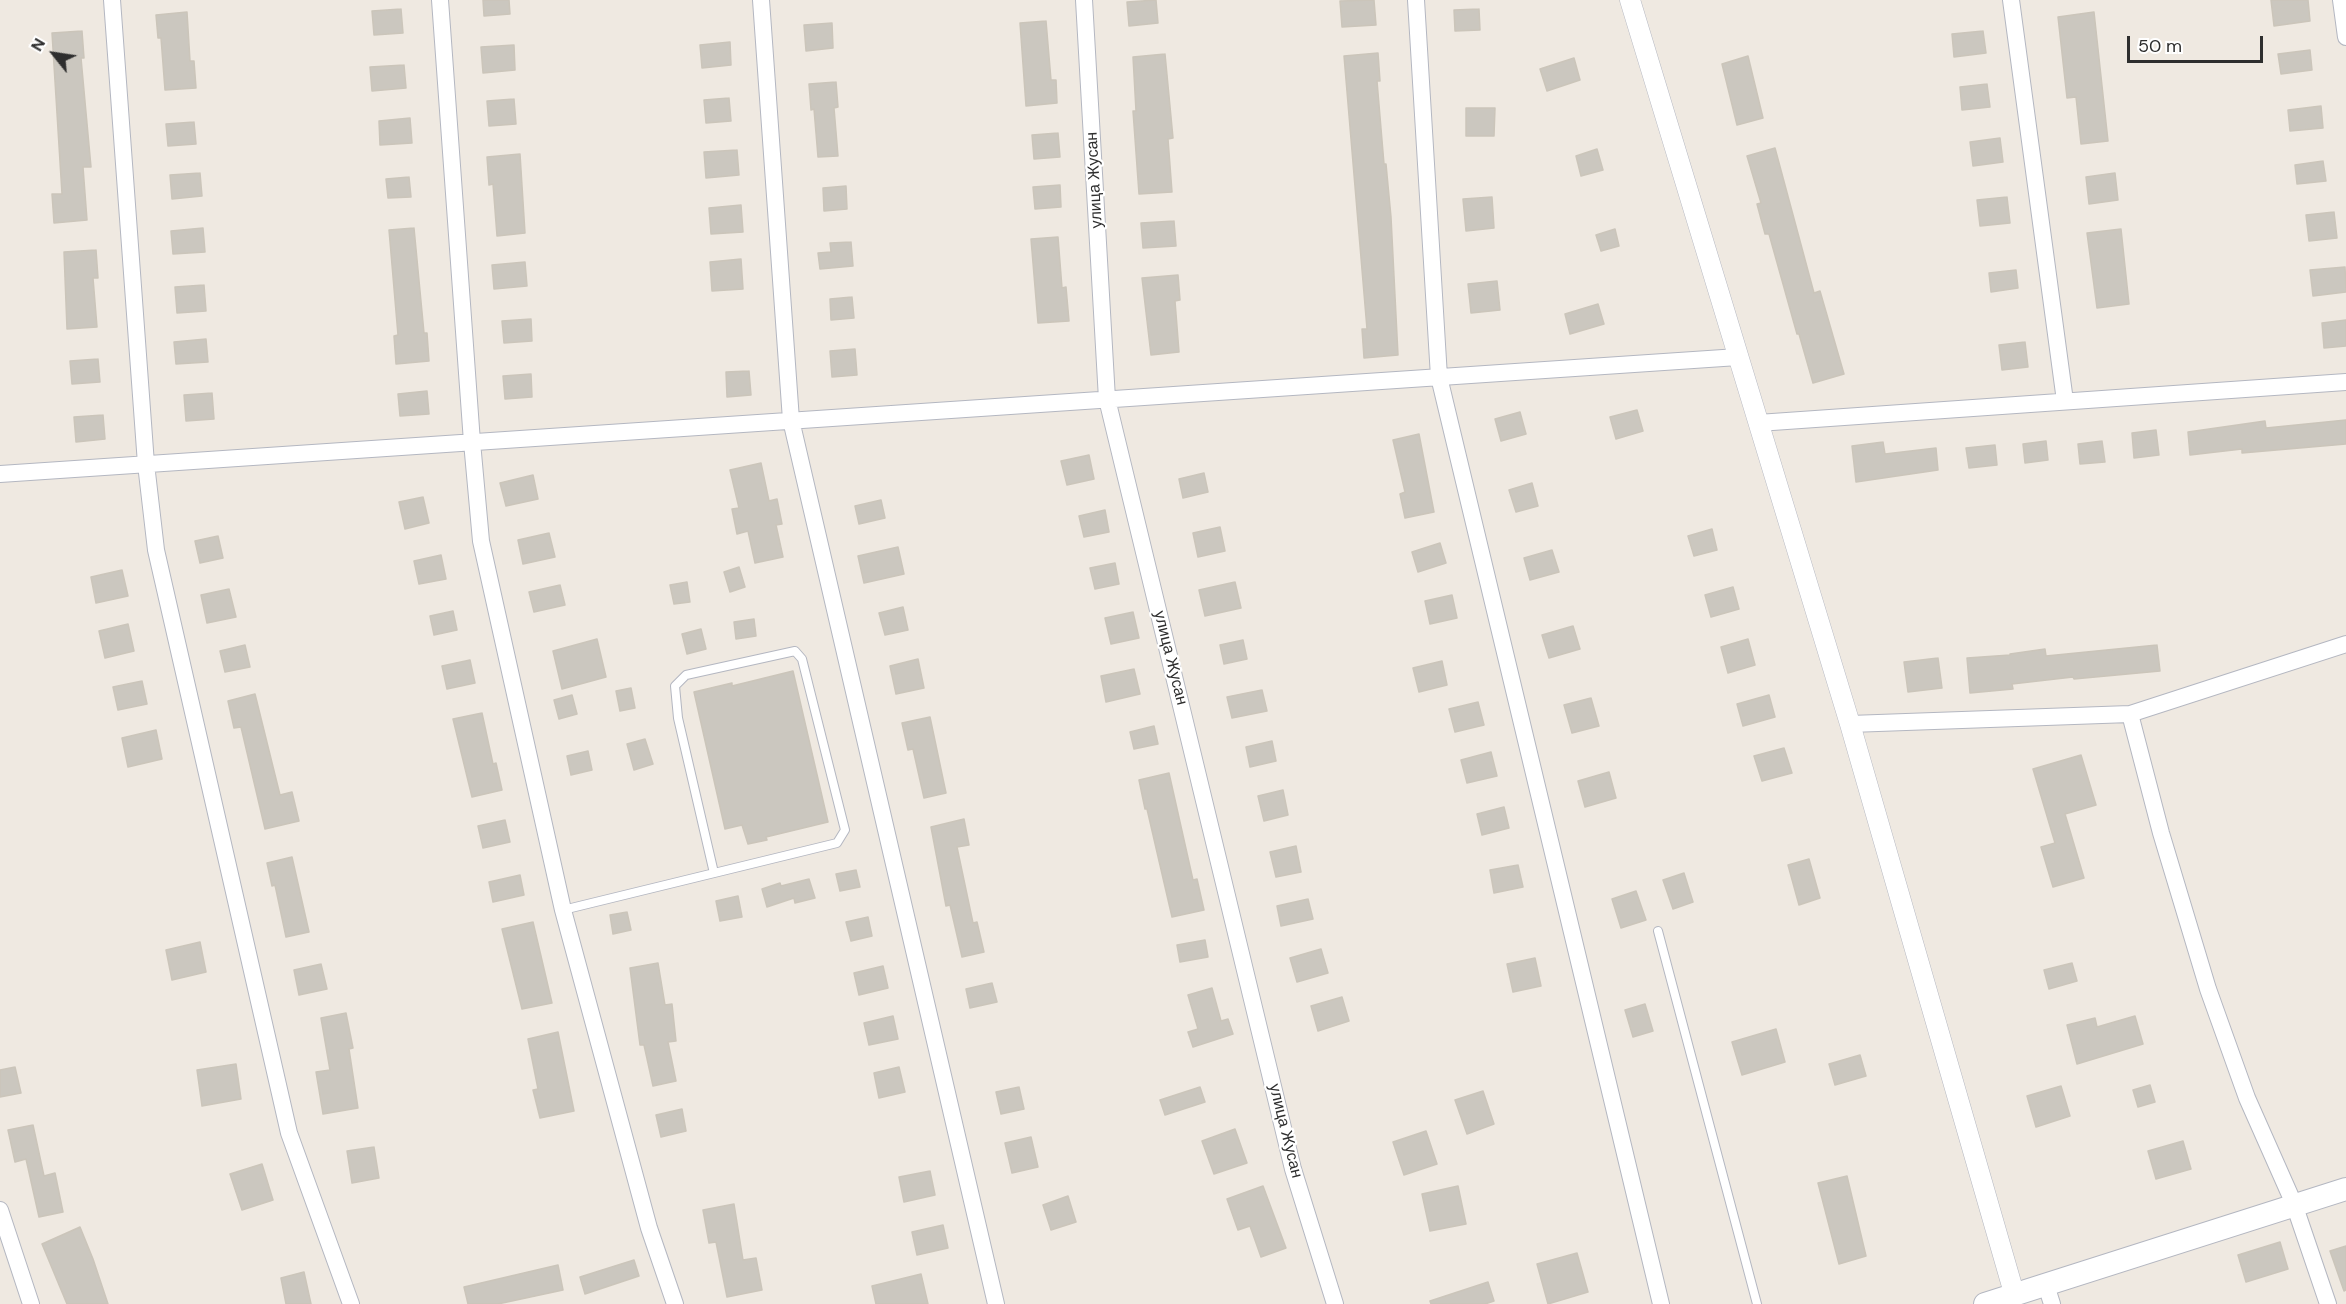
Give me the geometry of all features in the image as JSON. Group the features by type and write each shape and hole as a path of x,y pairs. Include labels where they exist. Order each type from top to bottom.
{"main road":[{"path":"1985,1304 2014,1293 2049,1294 2294,1204 2346,1189"}],"street":[{"path":"112,0 146,464 156,550 290,1133 351,1304"},
{"path":"440,0 481,541 563,910 649,1228 675,1304"},
{"path":"761,0 791,420 996,1304"},
{"name":"улица Жусан","path":"1084,0 1107,399 1293,1169 1335,1304"},
{"path":"1416,0 1439,377 1660,1304"},
{"path":"1630,0 1850,724 2014,1293"},
{"path":"2011,0 2064,401"},
{"path":"2341,0 2346,37"},
{"path":"0,474 1738,357"},
{"path":"1758,423 2346,382"},
{"path":"1850,724 2130,714 2346,644"},
{"path":"2130,714 2161,832 2208,989 2247,1098 2294,1204 2328,1304"},
{"path":"0,1210 32,1304"}],"lane":[{"path":"563,910 837,843 845,830 802,660 795,651 686,675 675,686 678,718 714,873"},
{"path":"1658,931 1757,1304"}],"building":[{"path":"483,0 509,0 510,14 484,16"},
{"path":"1156,0 1158,23 1129,26 1127,2"},
{"path":"1374,0 1376,25 1342,27 1340,1"},
{"path":"2271,0 2308,0 2310,21 2274,26"},
{"path":"401,9 403,33 374,35 372,11"},
{"path":"1479,9 1480,30 1455,31 1454,10"},
{"path":"187,12 190,61 194,61 196,88 165,90 161,38 158,38 156,15"},
{"path":"2094,12 2108,141 2081,144 2076,97 2067,98 2058,17"},
{"path":"1046,21 1051,80 1056,80 1057,103 1026,106 1020,23"},
{"path":"832,23 833,48 806,51 804,25"},
{"path":"82,31 84,58 81,58 91,167 83,167 87,220 54,223 52,194 62,194 52,33"},
{"path":"1983,31 1986,53 1954,57 1952,34"},
{"path":"730,42 731,65 702,68 700,45"},
{"path":"514,45 515,70 483,73 481,47"},
{"path":"2310,50 2312,70 2281,74 2278,54"},
{"path":"1378,53 1380,81 1377,81 1391,217 1398,355 1364,358 1362,329 1367,329 1344,56"},
{"path":"1165,54 1173,138 1168,139 1172,192 1139,194 1133,111 1136,111 1133,57"},
{"path":"1748,56 1763,118 1737,125 1722,64"},
{"path":"1574,58 1580,80 1547,91 1540,69"},
{"path":"404,65 406,88 372,91 370,67"},
{"path":"836,82 838,107 834,108 838,156 818,157 814,109 811,110 809,84"},
{"path":"1987,84 1990,107 1962,110 1960,87"},
{"path":"729,98 731,121 706,123 704,100"},
{"path":"514,99 516,124 489,126 487,101"},
{"path":"2321,106 2323,128 2290,131 2288,110"},
{"path":"1466,108 1495,108 1494,136 1466,136"},
{"path":"410,118 412,143 380,145 379,121"},
{"path":"194,122 196,144 168,146 166,124"},
{"path":"1058,133 1060,157 1034,159 1032,135"},
{"path":"2000,138 2003,162 1973,166 1970,142"},
{"path":"1775,148 1814,293 1820,291 1844,374 1813,383 1769,234 1765,234 1757,204 1761,203 1747,156"},
{"path":"1597,149 1603,170 1581,176 1576,156"},
{"path":"737,150 739,175 706,178 704,152"},
{"path":"520,154 525,233 497,236 493,184 489,185 487,157"},
{"path":"2323,161 2326,181 2297,184 2295,165"},
{"path":"200,173 202,196 172,199 170,175"},
{"path":"2115,173 2118,200 2089,204 2086,177"},
{"path":"409,177 411,197 388,198 386,179"},
{"path":"1060,185 1061,207 1035,209 1033,187"},
{"path":"846,186 847,209 824,211 823,188"},
{"path":"1492,197 1494,228 1466,231 1463,199"},
{"path":"2007,197 2010,223 1980,226 1977,200"},
{"path":"741,205 743,232 711,234 709,208"},
{"path":"2334,212 2337,238 2309,241 2306,215"},
{"path":"1174,221 1176,246 1143,248 1141,223"},
{"path":"203,228 205,252 173,254 171,231"},
{"path":"414,228 424,333 427,333 429,361 396,364 394,336 398,335 389,230"},
{"path":"1615,229 1619,246 1601,251 1596,235"},
{"path":"2121,229 2129,304 2097,308 2087,233"},
{"path":"1058,237 1062,288 1066,287 1069,321 1038,323 1031,239"},
{"path":"851,242 853,266 820,269 818,253 831,252 830,243"},
{"path":"96,250 98,278 93,278 97,327 67,329 64,252"},
{"path":"741,259 743,289 712,291 710,262"},
{"path":"525,262 527,286 494,289 492,265"},
{"path":"2345,267 2346,292 2313,296 2310,270"},
{"path":"2016,270 2018,288 1991,292 1989,273"},
{"path":"1178,275 1180,300 1175,301 1179,352 1151,355 1142,278"},
{"path":"1497,281 1500,310 1471,313 1468,284"},
{"path":"204,285 206,311 177,313 175,287"},
{"path":"852,297 854,318 831,320 830,299"},
{"path":"1598,304 1604,324 1570,334 1565,314"},
{"path":"531,319 532,341 504,343 502,321"},
{"path":"2346,320 2346,346 2324,348 2322,323"},
{"path":"206,339 208,362 176,364 174,342"},
{"path":"2025,342 2028,367 2002,370 1999,345"},
{"path":"855,349 857,375 832,377 830,351"},
{"path":"98,359 100,382 72,384 70,361"},
{"path":"749,371 751,395 727,397 726,372"},
{"path":"531,374 532,397 505,399 503,376"},
{"path":"427,391 429,414 400,416 398,394"},
{"path":"212,393 214,419 186,421 184,395"},
{"path":"1637,410 1643,431 1616,439 1610,417"},
{"path":"1520,412 1526,434 1501,441 1495,419"},
{"path":"103,415 105,439 76,442 74,417"},
{"path":"2346,420 2346,444 2242,453 2242,449 2190,455 2188,432 2265,421 2266,428"},
{"path":"2156,430 2159,455 2134,458 2132,433"},
{"path":"1419,434 1434,512 1405,518 1400,494 1405,492 1393,440"},
{"path":"2046,441 2048,460 2025,463 2023,444"},
{"path":"2102,441 2105,462 2080,464 2078,444"},
{"path":"1883,442 1885,454 1936,448 1938,470 1856,482 1852,446"},
{"path":"1995,445 1997,465 1969,468 1966,448"},
{"path":"1089,455 1094,479 1067,485 1061,461"},
{"path":"761,463 769,501 777,499 782,524 776,525 783,557 755,563 748,531 737,534 732,509 739,508 730,470"},
{"path":"1204,473 1208,492 1183,498 1179,479"},
{"path":"533,475 538,499 506,506 500,483"},
{"path":"1532,483 1538,506 1516,512 1509,490"},
{"path":"423,497 429,523 405,529 399,502"},
{"path":"881,500 885,518 859,524 855,506"},
{"path":"1105,510 1109,532 1084,537 1079,516"},
{"path":"1220,527 1225,551 1198,557 1193,533"},
{"path":"1712,529 1717,550 1694,556 1688,536"},
{"path":"549,533 555,557 523,564 518,540"},
{"path":"218,536 223,558 200,563 195,541"},
{"path":"1440,543 1446,563 1418,572 1412,552"},
{"path":"898,547 904,574 864,583 858,556"},
{"path":"1552,550 1559,572 1530,580 1524,558"},
{"path":"441,555 446,579 419,584 414,561"},
{"path":"1115,563 1119,584 1095,589 1090,568"},
{"path":"739,567 745,587 730,592 724,572"},
{"path":"122,570 128,596 96,603 91,577"},
{"path":"687,582 690,602 674,604 670,585"},
{"path":"1235,582 1241,608 1205,616 1199,590"},
{"path":"560,585 565,605 534,612 529,592"},
{"path":"1733,587 1739,609 1711,617 1705,595"},
{"path":"229,589 236,617 207,623 201,595"},
{"path":"1452,595 1457,618 1430,624 1425,601"},
{"path":"903,607 908,630 885,635 879,613"},
{"path":"453,611 457,630 434,635 430,616"},
{"path":"1133,612 1139,638 1111,644 1105,618"},
{"path":"754,619 756,636 736,639 734,622"},
{"path":"128,624 134,651 105,658 99,631"},
{"path":"1573,626 1580,649 1549,658 1542,635"},
{"path":"701,629 706,649 687,654 682,634"},
{"path":"597,639 606,677 562,689 553,651"},
{"path":"1748,639 1755,665 1728,673 1721,647"},
{"path":"1243,640 1247,659 1224,664 1220,645"},
{"path":"245,645 250,667 225,672 220,651"},
{"path":"2157,645 2160,671 2012,684 2013,689 1970,693 1967,658 2010,655 2045,649 2046,656"},
{"path":"1938,658 1942,688 1908,692 1904,662"},
{"path":"918,659 924,688 896,694 890,666"},
{"path":"470,660 475,683 447,689 442,666"},
{"path":"1442,661 1447,685 1419,692 1413,668"},
{"path":"1134,669 1140,694 1106,702 1101,676"},
{"path":"793,671 828,822 766,837 767,840 748,844 742,825 725,829 694,692 732,683 732,686"},
{"path":"142,681 147,704 118,710 113,687"},
{"path":"631,688 635,708 620,711 616,691"},
{"path":"1262,690 1267,711 1232,718 1227,697"},
{"path":"255,694 280,795 292,792 299,821 265,829 241,727 234,728 228,701"},
{"path":"572,695 577,714 559,719 554,700"},
{"path":"1769,695 1775,717 1743,726 1737,704"},
{"path":"1591,698 1599,726 1572,733 1564,705"},
{"path":"1478,702 1484,725 1455,732 1449,709"},
{"path":"482,713 493,764 496,763 502,790 472,797 453,719"},
{"path":"930,717 946,793 924,798 913,749 908,750 902,723"},
{"path":"1154,726 1158,744 1134,749 1130,732"},
{"path":"156,730 162,759 128,767 122,738"},
{"path":"645,739 653,764 634,770 627,744"},
{"path":"1272,741 1276,761 1250,767 1246,747"},
{"path":"1784,748 1792,773 1762,781 1754,756"},
{"path":"588,751 592,770 571,775 567,756"},
{"path":"1491,752 1497,776 1467,783 1461,760"},
{"path":"2081,755 2096,805 2065,814 2084,878 2053,887 2041,847 2055,843 2033,769"},
{"path":"1609,772 1616,798 1585,807 1578,781"},
{"path":"1169,773 1193,880 1197,879 1204,910 1172,917 1139,780"},
{"path":"1283,790 1288,815 1264,821 1258,796"},
{"path":"1504,807 1509,828 1482,835 1477,814"},
{"path":"964,819 969,845 957,847 973,923 977,922 984,952 962,957 950,905 946,906 931,827"},
{"path":"505,820 510,842 483,848 478,826"},
{"path":"1296,846 1301,872 1276,877 1270,852"},
{"path":"292,857 309,932 286,937 275,885 272,886 267,863"},
{"path":"1809,859 1820,898 1799,905 1788,865"},
{"path":"1518,865 1523,887 1494,893 1490,870"},
{"path":"856,870 860,887 840,891 836,874"},
{"path":"1684,873 1693,902 1673,909 1663,880"},
{"path":"520,875 524,895 493,902 489,882"},
{"path":"809,879 815,898 795,903 794,898 767,907 762,889 780,883 781,886"},
{"path":"1636,891 1646,920 1621,928 1612,899"},
{"path":"738,896 742,917 720,921 716,901"},
{"path":"1308,899 1313,919 1281,926 1277,906"},
{"path":"627,912 631,930 613,934 610,915"},
{"path":"868,917 872,936 851,941 846,922"},
{"path":"533,922 552,1003 522,1009 502,929"},
{"path":"1205,940 1208,957 1180,962 1177,945"},
{"path":"200,942 206,972 172,980 166,950"},
{"path":"1321,949 1328,973 1297,982 1290,958"},
{"path":"1535,958 1541,986 1513,992 1507,964"},
{"path":"658,963 665,1005 672,1004 676,1041 668,1042 676,1081 653,1086 644,1045 640,1045 630,968"},
{"path":"2072,963 2077,981 2049,989 2044,970"},
{"path":"321,964 327,989 299,995 294,970"},
{"path":"883,966 888,988 859,995 854,973"},
{"path":"992,983 997,1002 970,1008 966,989"},
{"path":"1212,988 1221,1021 1228,1019 1233,1034 1193,1047 1188,1032 1198,1029 1188,995"},
{"path":"1342,997 1349,1021 1318,1031 1311,1006"},
{"path":"1645,1004 1653,1031 1633,1037 1625,1010"},
{"path":"346,1013 353,1048 349,1049 358,1108 323,1114 316,1072 330,1070 321,1018"},
{"path":"893,1016 898,1039 869,1045 864,1023"},
{"path":"2135,1016 2143,1044 2077,1064 2067,1025 2095,1018 2097,1027"},
{"path":"1776,1029 1785,1062 1742,1075 1732,1042"},
{"path":"558,1032 574,1111 540,1118 533,1090 538,1089 528,1039"},
{"path":"1860,1055 1866,1076 1835,1085 1829,1064"},
{"path":"236,1064 241,1099 202,1106 197,1070"},
{"path":"15,1067 21,1093 0,1097 0,1070"},
{"path":"899,1067 905,1092 879,1098 874,1073"},
{"path":"2150,1085 2155,1102 2138,1107 2133,1090"},
{"path":"2061,1086 2070,1116 2036,1127 2027,1096"},
{"path":"1019,1087 1024,1109 1001,1114 996,1092"},
{"path":"1200,1087 1205,1102 1165,1115 1160,1100"},
{"path":"1483,1091 1494,1124 1467,1134 1455,1100"},
{"path":"682,1109 686,1131 661,1137 656,1115"},
{"path":"33,1125 44,1176 55,1173 63,1212 39,1217 26,1159 15,1162 8,1130"},
{"path":"1235,1129 1247,1163 1214,1174 1202,1141"},
{"path":"1426,1131 1437,1164 1404,1175 1393,1142"},
{"path":"1031,1137 1038,1167 1012,1173 1005,1143"},
{"path":"2183,1141 2191,1169 2156,1179 2148,1151"},
{"path":"374,1147 379,1178 352,1183 347,1151"},
{"path":"262,1164 273,1200 242,1210 230,1174"},
{"path":"930,1171 935,1195 904,1202 899,1177"},
{"path":"1847,1176 1866,1256 1839,1264 1818,1183"},
{"path":"1263,1186 1286,1248 1261,1257 1250,1226 1238,1230 1227,1199"},
{"path":"1458,1186 1466,1224 1430,1231 1422,1194"},
{"path":"1068,1196 1076,1222 1051,1230 1043,1205"},
{"path":"734,1204 743,1260 756,1258 762,1290 727,1297 716,1242 709,1243 703,1210"},
{"path":"943,1225 948,1248 917,1255 912,1232"},
{"path":"80,1227 108,1304 67,1304 42,1244"},
{"path":"2280,1242 2288,1269 2246,1282 2238,1255"},
{"path":"2346,1246 2346,1290 2344,1291 2330,1251"},
{"path":"1577,1253 1588,1292 1548,1304 1537,1264"},
{"path":"634,1260 639,1276 585,1294 580,1277"},
{"path":"558,1265 563,1290 498,1304 468,1304 464,1287"},
{"path":"304,1272 311,1304 286,1304 281,1278"},
{"path":"921,1274 928,1304 876,1304 872,1286"},
{"path":"1488,1282 1494,1301 1485,1304 1431,1304 1430,1301"}]}
